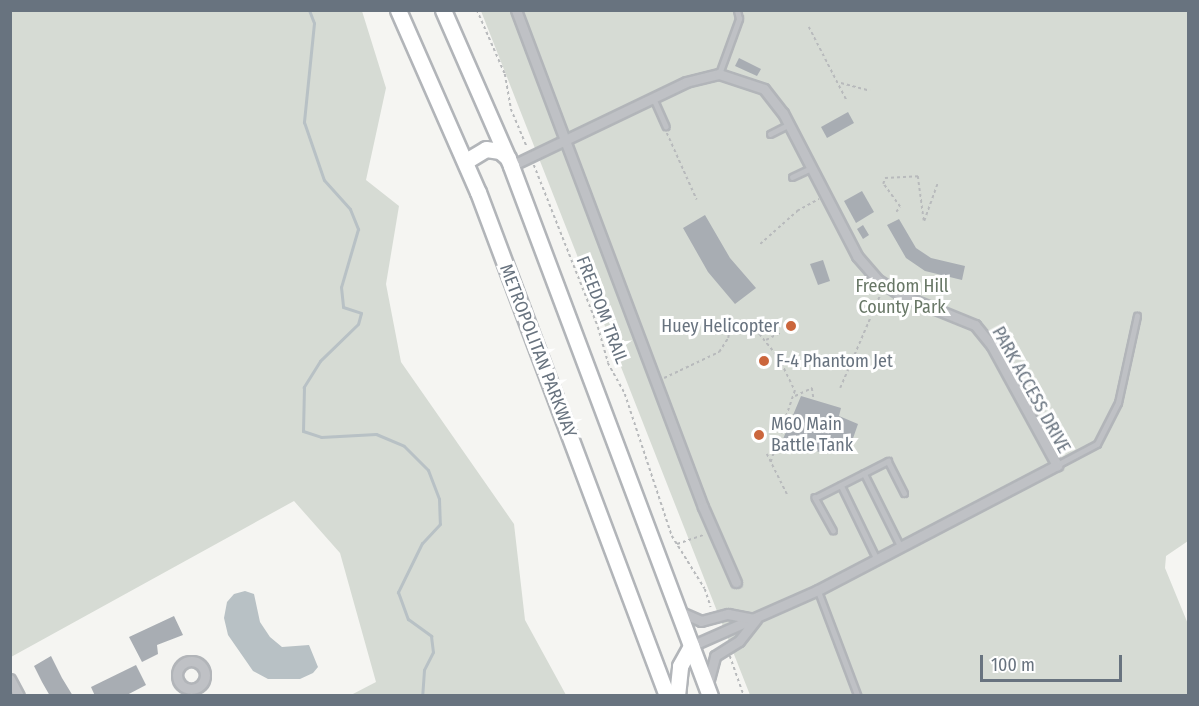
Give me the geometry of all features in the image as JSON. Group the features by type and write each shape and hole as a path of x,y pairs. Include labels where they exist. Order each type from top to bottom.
{"main road":[{"name":"METROPOLITAN PARKWAY","path":"398,10 466,161 667,696"},
{"path":"442,10 510,162 709,692"},
{"path":"466,161 486,149 500,151 510,162"},
{"path":"677,696 680,666 691,646"}],"street":[{"path":"516,10 713,532 736,582"},
{"path":"510,162 531,158 686,82 719,74"},
{"name":"PARK ACCESS DRIVE","path":"691,646 818,590 1057,465 984,335 964,318 902,295 878,280 857,256 789,124 764,89 719,74"},
{"path":"678,611 700,621 728,614 756,619"},
{"name":"PARK ACCESS DRIVE","path":"709,692 715,656 739,641 756,619"},
{"path":"195,662 205,676 201,685 193,689 178,696 179,668 195,662"},
{"path":"10,679 19,696"},
{"path":"178,681 193,689"}],"lane":[{"path":"719,74 739,19 737,10"},
{"path":"653,97 666,126"},
{"path":"770,134 789,124"},
{"path":"792,177 811,168"},
{"path":"1057,465 1097,444 1118,403 1137,316"},
{"path":"833,531 815,498 888,461 904,493"},
{"path":"864,473 901,547"},
{"path":"841,485 877,559"},
{"path":"818,590 858,696"}],"path":[{"name":"FREEDOM TRAIL","path":"477,10 505,74 511,109 598,327 608,363 625,393 676,544 705,589 714,614"},
{"path":"809,27 817,48 840,83 847,101"},
{"path":"840,83 870,91"},
{"path":"666,126 673,153 697,200"},
{"path":"896,212 900,207 883,182 885,178 918,176 924,221 938,182"},
{"path":"760,244 797,211 825,196"},
{"path":"840,388 883,290"},
{"path":"655,381 719,352 728,338 730,318"},
{"path":"748,320 792,381 794,396 771,462"},
{"path":"765,341 782,332"},
{"path":"794,396 812,388 814,400"},
{"path":"767,454 787,494"},
{"path":"676,544 713,532"},
{"path":"729,654 744,696"}],"green space":[{"path":"11,10 362,11 386,88 366,180 399,206 386,284 401,362 514,524 525,620 566,695 351,695 376,682 340,553 294,501 11,657"},
{"name":"Freedom Hill County Park","path":"481,11 1188,11 1188,541 1166,556 1165,568 1188,624 1188,694 750,695"}],"shaded area":[{"path":"245,591 254,594 260,622 270,637 282,647 309,645 318,667 313,673 300,679 268,679 253,671 228,635 224,618 227,602 234,594"}],"building":[{"path":"739,58 761,69 757,76 735,66"},
{"path":"848,112 854,123 827,138 821,127"},
{"path":"862,191 874,212 856,223 844,201"},
{"path":"705,215 730,258 756,288 735,304 708,272 683,228"},
{"path":"899,219 916,248 931,258 965,266 962,280 925,271 906,258 887,225"},
{"path":"863,225 869,235 863,239 857,229"},
{"path":"823,260 830,281 818,285 810,264"},
{"path":"801,396 841,408 839,416 858,424 850,447 843,445 840,454 827,450 825,454 783,439"},
{"path":"174,616 183,635 157,645 158,654 142,662 129,637"},
{"path":"51,656 73,696 50,696 42,682 34,666"},
{"path":"136,665 146,685 125,696 95,696 91,687"}],"waterway":[{"path":"309,10 314,23 304,122 324,180 350,209 358,229 341,287 343,307 361,313 358,324 320,361 304,387 303,431 321,437 376,434 404,446 428,470 439,499 440,524 422,543 398,592 408,619 431,636 433,652 424,670 422,696"}],"place":[{"name":"Huey Helicopter","path":"791,326"},
{"name":"F-4 Phantom Jet","path":"764,361"},
{"name":"M60 Main Battle Tank","path":"759,435"}]}
